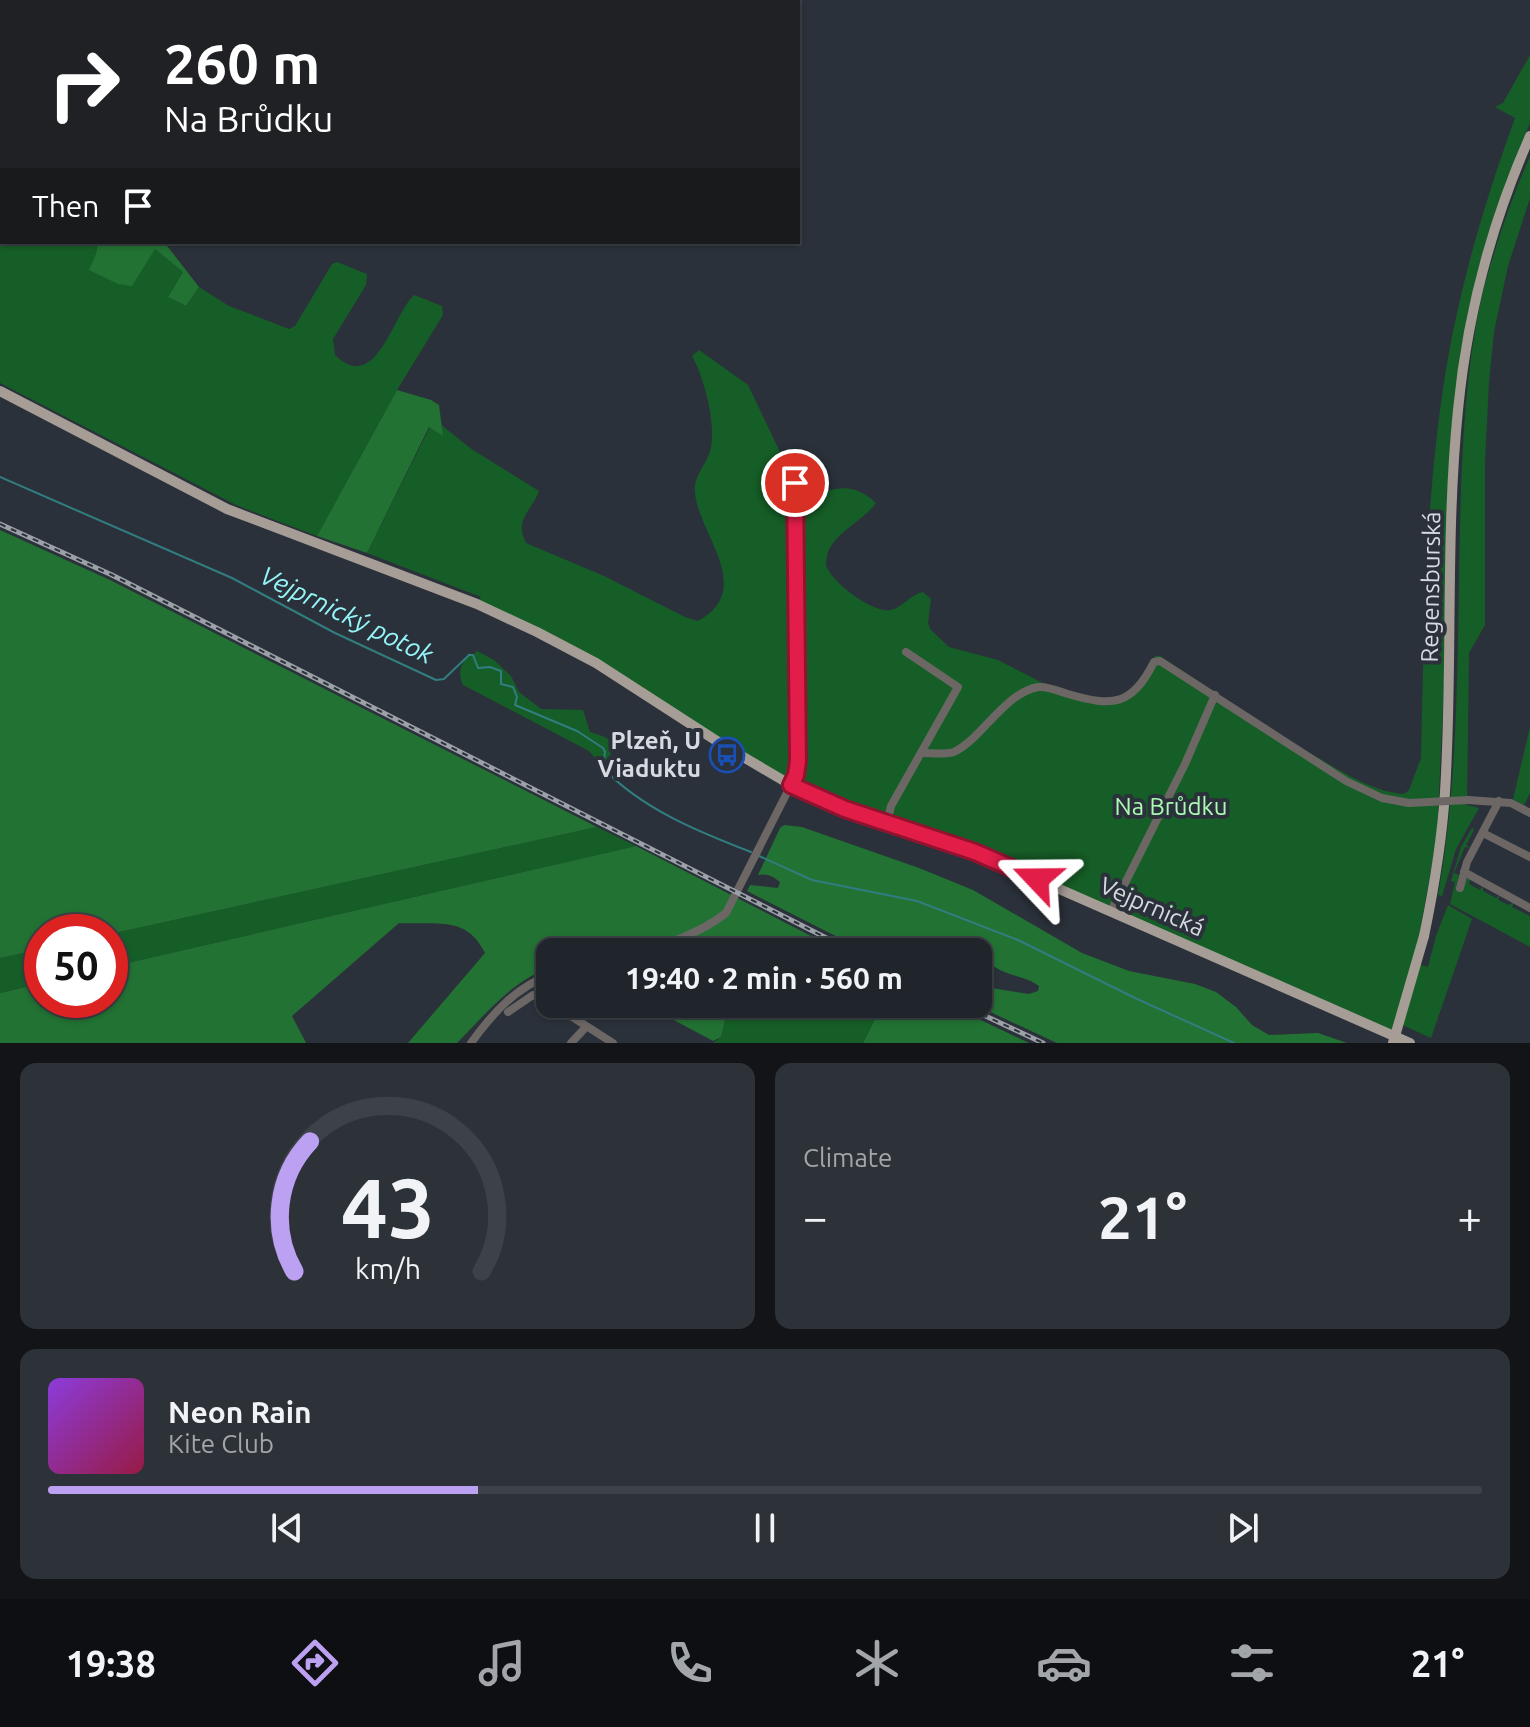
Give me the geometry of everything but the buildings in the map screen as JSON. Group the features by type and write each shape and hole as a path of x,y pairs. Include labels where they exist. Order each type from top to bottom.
{"main road":[{"name":"Regensburská","path":"1393,1043 1424,936 1445,794 1454,458 1463,370 1484,266 1506,194 1530,136"},
{"name":"Vejprnická","path":"0,391 227,509 477,604 537,632 596,663 791,785 845,809 975,852 1410,1043"}],"street":[{"path":"682,938 708,927 733,904 796,775 795,483"},
{"path":"887,823 891,806 958,687 906,652"},
{"path":"923,753 952,753 1023,693 1036,688 1105,702 1120,701 1141,685 1154,662 1160,661 1346,781 1382,798 1409,803 1499,801 1511,803 1530,813"},
{"path":"1111,911 1185,764 1215,695"},
{"path":"1460,888 1464,872 1499,801"},
{"path":"1483,833 1530,857"},
{"path":"1464,872 1530,908"},
{"path":"471,1043 511,997 536,983"},
{"path":"508,1012 533,995 536,996"},
{"path":"573,1018 613,1043"},
{"path":"571,1043 586,1027"}],"green space":[{"name":"Na Brůdku","path":"1530,55 1530,123 1504,188 1483,256 1458,376 1437,837 1414,963 1428,967 1448,905 1472,919 1431,1038 1396,1022 1391,1035 975,852 791,785 596,663 477,604 481,597 367,553 434,419 470,448 539,491 523,522 526,543 698,621 715,608 723,593 724,578 695,493 696,481 709,453 712,437 708,400 692,356 699,350 748,385 791,475 800,486 811,492 844,488 854,490 876,503 837,538 826,560 829,572 836,580 864,602 891,610 923,592 931,599 930,629 949,647 998,660 1047,685 1085,697 1112,700 1140,684 1155,656 1160,656 1294,745 1360,781 1404,794 1409,790 1421,758 1429,522 1444,382 1473,248 1515,118 1495,107 1503,103"},
{"path":"1530,156 1530,198 1508,266 1494,332 1489,382 1485,461 1485,625 1469,653 1467,805 1479,808 1456,849 1442,896 1438,895 1454,757 1463,440 1468,384 1481,300 1509,209"},
{"path":"0,244 98,244 96,254 155,249 183,272 168,297 186,306 199,287 229,306 289,329 295,326 332,264 337,262 367,274 366,285 333,339 335,355 349,365 362,365 372,359 414,295 442,306 443,315 397,390 317,536 236,505 0,383"},
{"path":"98,244 166,244 199,287 186,306 168,297 183,272 155,249 132,286 118,284 89,270"},
{"path":"397,390 439,405 443,436 429,427 367,553 317,536"},
{"path":"0,530 110,580 597,827 128,930 128,914 24,914 24,953 0,958"},
{"path":"477,651 494,660 511,676 519,692 541,709 583,710 590,732 606,737 612,744 603,768 589,751 463,685 460,676 462,665 469,653 473,655"},
{"path":"1530,727 1530,793 1524,805 1513,799"},
{"path":"784,825 802,827 919,868 973,890 1082,953 1129,971 1195,984 1216,992 1236,1007 1252,1025 1269,1035 1318,1033 1347,1043 1057,1043 992,1013 992,988 1029,994 1038,991 1039,986 992,966 992,938 839,938 747,891 750,885 778,888 780,882 775,878 758,875"},
{"path":"597,827 636,846 128,963 128,930"},
{"path":"1472,828 1474,830 1466,845 1470,848 1465,847 1454,873 1459,875 1456,887 1463,889 1467,879 1470,879 1469,884 1480,890 1483,885 1483,891 1496,898 1500,895 1498,900 1509,905 1514,902 1512,907 1530,916 1530,947 1450,904 1455,882 1451,881 1461,847"},
{"path":"636,846 815,938 536,938 536,974 511,990 457,1043 408,1043 485,953 478,941 460,927 438,923 399,923 292,1016 306,1043 0,1043 0,993 24,987 24,1018 128,1018 128,963"},
{"path":"24,953 24,987 0,993 0,958"},
{"path":"670,1018 726,1018 721,1037 713,1041"},
{"path":"726,1018 876,1018 863,1043 713,1043 721,1037"},
{"path":"876,1018 976,1018 1029,1043 863,1043"}],"waterway":[{"name":"Vejprnický potok","path":"0,477 232,578 335,633 436,680 444,679 469,655 473,655 478,668 490,667 501,671 501,684 513,687 517,697 515,705 577,731 603,748 603,768 635,796 692,827 751,852"},
{"name":"Vejprnický potok","path":"757,855 812,880 917,901 1018,940 1234,1043"}],"railway":[{"path":"0,524 112,575 826,938"},
{"path":"990,1018 1043,1043"}],"place":[{"name":"Plzeň, U Viaduktu","path":"727,755"}],"route":[{"path":"795,483 798,761 791,785 845,809 975,852 1037,879"}]}
